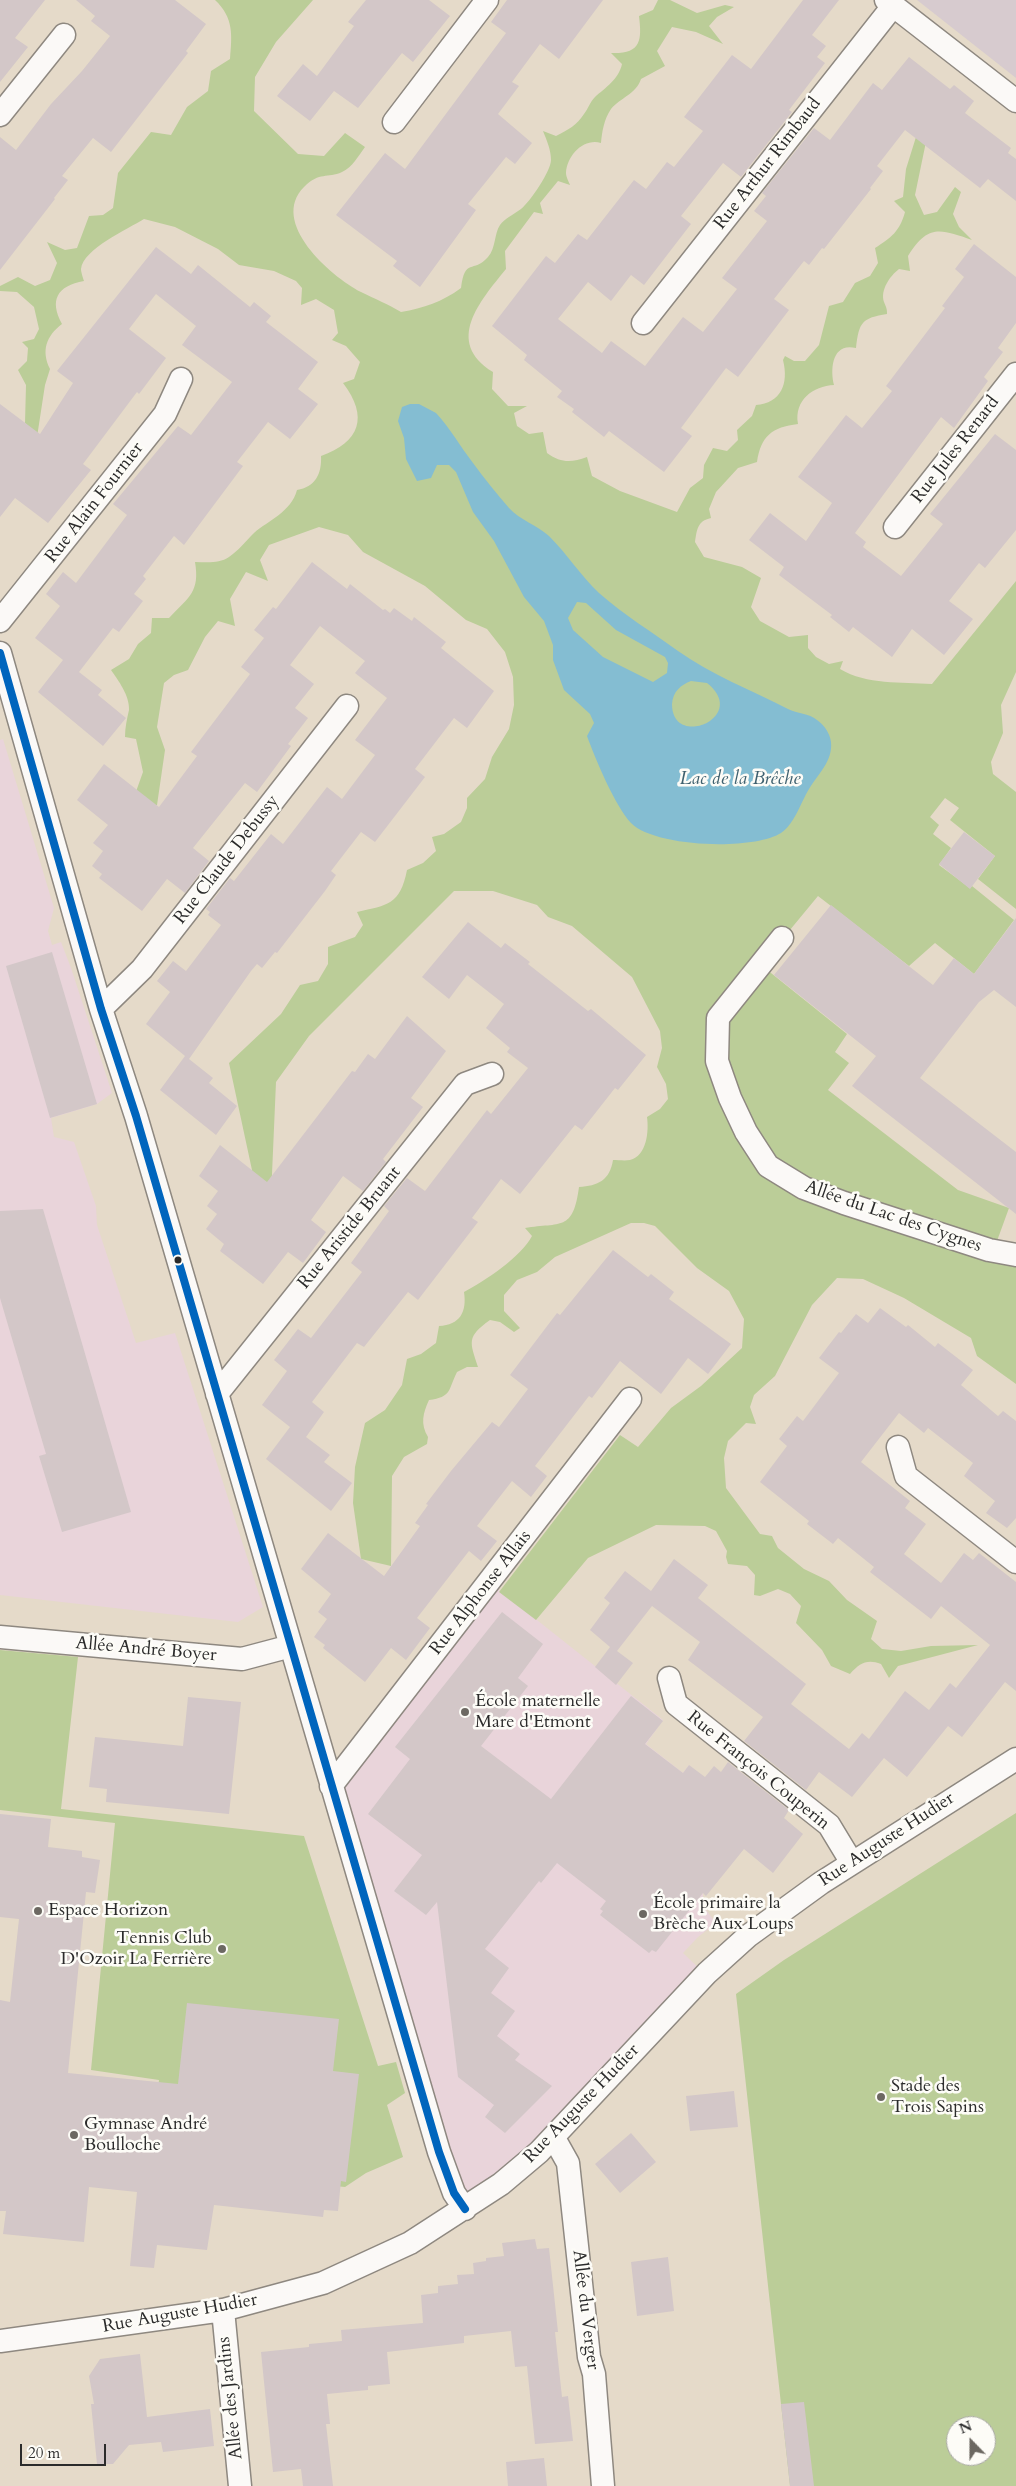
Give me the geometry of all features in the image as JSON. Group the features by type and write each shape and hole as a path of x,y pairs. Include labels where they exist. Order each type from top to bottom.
{"street":[{"path":"394,122 488,0"},
{"path":"889,3 1016,101"},
{"name":"Rue Arthur Rimbaud","path":"643,323 889,3"},
{"path":"0,115 64,35"},
{"name":"Rue Jules Renard","path":"895,527 1016,374"},
{"name":"Rue Alain Fournier","path":"0,621 166,414 181,379"},
{"path":"0,652 102,1009 136,1116 439,2152 454,2193 465,2209"},
{"name":"Rue Claude Debussy","path":"102,1009 142,969 347,706"},
{"name":"Allée du Lac des Cygnes","path":"782,938 718,1018 717,1062 746,1132 768,1166 804,1188 844,1204 989,1250 1016,1255"},
{"name":"Rue Aristide Bruant","path":"217,1394 465,1084 492,1074"},
{"name":"Rue Alphonse Allais","path":"331,1786 630,1399"},
{"path":"898,1447 906,1476 1016,1562"},
{"name":"Allée André Boyer","path":"0,1637 242,1659 291,1646"},
{"name":"Rue François Couperin","path":"669,1678 676,1704 829,1825 852,1863"},
{"name":"Rue Auguste Hudier","path":"0,2341 223,2310 323,2284 410,2243 501,2184 554,2138 726,1954 769,1920 852,1863 1016,1759"},
{"name":"Allée du Verger","path":"554,2138 568,2163 589,2357 594,2374 604,2486"},
{"name":"Allée des Jardins","path":"223,2310 240,2486"}],"shaded area":[{"path":"917,0 1016,0 1016,78"},
{"path":"3,739 54,908 48,931 52,945 61,942 112,1093 97,1104 51,1118 54,1137 74,1142 96,1206 97,1225 136,1343 175,1333 263,1607 238,1622 0,1595 0,740"},
{"path":"489,1582 663,1720 646,1744 683,1773 689,1765 703,1886 703,1906 716,1923 698,1937 683,1953 705,1974 465,2209 331,1786"}],"green space":[{"path":"215,0 313,0 276,42 255,77 254,111 298,154 324,156 345,133 365,147 346,170 337,174 319,177 304,187 295,201 294,216 298,231 308,247 334,274 361,292 401,312 432,304 454,293 461,288 467,269 478,265 488,257 500,225 525,205 548,171 551,156 543,131 556,136 572,127 581,118 595,97 615,79 622,64 611,53 621,53 634,48 639,39 639,16 653,10 658,0 670,0 697,13 725,5 734,7 717,17 709,26 723,44 696,32 672,27 657,51 665,66 641,79 632,92 611,109 605,121 601,143 588,143 573,154 566,173 570,185 558,181 540,203 543,214 534,212 505,251 506,269 486,294 478,308 471,321 469,335 471,348 478,360 493,372 492,389 508,406 527,406 514,413 517,426 529,434 543,432 547,453 557,459 566,461 587,457 592,476 620,491 677,512 690,488 703,478 704,465 713,448 727,451 738,440 737,430 752,416 756,405 772,400 781,391 785,377 783,360 785,356 794,361 805,361 819,345 829,306 843,302 855,283 870,276 878,263 875,248 894,233 903,219 905,212 894,201 903,197 906,169 916,137 927,137 915,195 924,215 937,212 955,187 961,192 953,214 959,227 972,240 943,232 935,232 922,238 908,256 910,271 899,269 889,279 883,293 887,314 872,317 863,323 856,348 848,347 842,349 834,358 832,372 834,385 812,391 802,401 799,408 798,424 789,425 769,434 761,446 757,462 738,468 716,492 709,509 711,518 706,519 700,524 695,542 704,557 742,567 761,578 751,607 760,621 789,637 808,635 808,648 816,657 829,664 843,661 840,669 861,678 884,682 932,684 1016,581 1016,672 1001,705 1003,733 991,762 993,774 1016,792 1016,909 978,879 995,856 950,820 959,808 945,798 930,817 939,825 933,834 951,848 939,865 970,888 972,886 1014,920 974,974 935,943 909,966 818,896 761,965 847,1034 835,1052 849,1063 828,1090 958,1190 1009,1208 997,1241 1016,1255 1016,1384 977,1356 971,1338 904,1298 863,1279 837,1278 812,1305 775,1376 754,1395 750,1407 756,1424 746,1423 728,1441 724,1458 726,1488 760,1534 772,1536 778,1548 804,1569 829,1581 847,1600 877,1621 871,1639 882,1649 901,1651 931,1646 978,1645 898,1666 889,1678 881,1664 872,1662 864,1663 850,1674 831,1666 822,1650 796,1623 801,1606 790,1594 778,1589 760,1596 754,1595 755,1575 747,1566 728,1564 727,1551 716,1531 705,1526 656,1525 588,1558 536,1620 499,1592 620,1435 638,1447 671,1408 701,1386 742,1348 744,1319 729,1291 697,1268 655,1226 644,1223 631,1223 555,1257 537,1272 517,1280 504,1295 504,1311 520,1328 514,1332 500,1322 490,1320 482,1326 472,1340 478,1367 467,1367 457,1372 446,1395 429,1400 423,1419 428,1437 427,1444 404,1457 392,1476 391,1566 361,1559 353,1503 355,1467 365,1423 385,1410 402,1385 407,1359 421,1354 436,1343 439,1326 457,1320 463,1311 464,1292 492,1275 520,1252 532,1236 525,1228 563,1222 573,1212 579,1187 602,1181 609,1173 613,1160 636,1158 646,1142 647,1117 660,1109 668,1099 666,1084 657,1067 662,1048 660,1031 632,977 572,926 548,917 537,905 493,891 454,891 309,1036 276,1082 270,1220 235,1216 252,1170 229,1063 281,1014 300,985 318,981 328,964 328,947 355,937 363,925 357,912 391,902 401,890 407,870 423,863 436,851 432,837 444,834 461,822 467,808 467,798 485,779 492,757 509,729 514,705 513,677 505,652 487,629 466,620 425,586 363,552 348,535 319,527 269,545 260,560 268,581 246,572 230,599 235,626 218,621 205,637 188,670 174,675 164,683 157,727 165,750 157,805 128,814 143,772 136,739 125,737 129,710 128,699 111,670 129,659 138,644 151,633 152,618 169,618 187,599 196,580 195,562 217,562 229,557 254,533 285,510 294,498 297,490 308,486 316,479 319,474 321,456 345,443 352,436 358,417 351,395 343,383 354,379 360,362 346,346 332,340 338,333 334,310 316,299 301,305 302,288 296,281 274,271 239,265 218,249 175,227 144,219 107,240 89,254 81,269 84,281 67,286 58,295 56,308 62,324 52,334 47,344 46,356 50,369 45,385 37,437 25,423 26,385 18,370 27,361 28,348 22,342 34,339 39,329 34,307 17,292 0,291 0,286 18,277 35,286 50,280 57,263 47,242 65,250 77,248 89,216 103,215 113,208 118,173 151,132 171,135 187,107 208,91 211,71 230,59 231,50 229,20 226,13"},
{"name":"Tennis Club D'Ozoir La Ferrière","path":"0,1650 78,1657 61,1809 304,1836 378,2066 396,2062 405,2093 387,2105 403,2157 366,2173 345,2187 201,2173 148,2175 159,2080 91,2070 115,1823 0,1810"},
{"name":"Stade des Trois Sapins","path":"1016,1813 1016,2486 790,2486 736,1994 784,1960"}],"water":[{"name":"Lac de la Brêche","path":"410,404 419,404 436,413 509,508 549,536 592,586 618,609 704,667 792,711 810,716 822,724 828,732 831,742 830,755 786,829 767,839 727,844 704,844 660,837 643,831 631,823 612,794 587,736 594,723 590,714 564,690 553,660 553,645 544,621 524,597 494,541 473,512 456,472 449,465 437,465 431,478 417,481 406,459 404,438 398,421 402,407","holes":["577,602 586,603 616,630 665,657 668,663 667,673 653,682 603,657 573,630 568,618","691,681 707,683 718,696 720,707 715,717 706,724 694,727 684,725 675,718 672,704 678,689"]}],"building":[{"path":"0,0 45,0 15,38 28,47 0,82"},
{"path":"76,0 175,0 206,24 186,51 188,53 111,152 93,138 62,176 68,180 55,199 0,270 0,137 16,150 51,104 82,71 110,36 91,21 95,16"},
{"path":"366,0 429,0 450,16 413,62 402,53 358,108 334,91 310,121 277,96 303,64 317,76 354,26 348,22"},
{"path":"507,0 603,0 559,59 540,44 512,82 519,86 498,114 532,143 515,164 506,157 468,204 476,210 420,287 393,266 397,261 336,215 385,153 405,169 506,33 491,22"},
{"path":"803,0 839,0 812,35 826,46 817,57 825,63 789,110 792,112 741,177 723,163 681,216 691,224 644,285 631,275 611,301 588,282 558,319 602,353 611,341 645,366 683,317 703,332 737,289 722,278 767,221 754,211 766,196 762,193 814,128 830,140 873,83 882,90 909,57 950,89 954,85 974,101 965,113 1011,148 1008,153 1016,159 1016,201 988,179 980,188 905,130 877,166 883,171 871,189 824,249 822,248 809,265 804,261 774,299 789,310 738,377 726,368 681,428 692,436 664,472 609,431 604,437 572,412 574,409 557,397 562,391 524,360 527,355 492,326 546,256 555,263 578,234 587,240 634,180 646,189 667,162 674,167 703,131 684,117 732,55 751,69"},
{"path":"974,244 1016,277 1016,323 998,348 1003,352 984,377 988,381 954,428 941,417 855,533 866,542 863,547 901,576 943,524 930,514 995,434 1016,450 1016,530 985,568 979,563 949,601 973,619 944,655 912,629 892,657 853,627 849,632 830,617 832,615 779,575 784,567 749,540 770,513 806,541 832,503 798,477 846,415 862,428 892,391 886,386 945,308 942,306 964,277 955,269"},
{"path":"156,247 191,274 198,265 250,307 254,302 271,316 266,322 318,362 298,389 318,404 290,439 268,422 237,462 243,466 184,545 174,536 143,576 146,579 134,594 143,601 119,632 113,628 79,672 102,690 98,695 126,718 103,746 38,692 63,660 35,638 60,606 46,594 63,572 76,583 127,515 113,504 178,426 191,435 232,382 182,345 196,326 156,294 129,329 166,358 139,394 137,392 83,464 91,470 48,523 15,498 0,517 0,404 40,434 73,383 57,371"},
{"path":"312,562 347,589 350,584 383,610 385,609 390,613 394,608 412,621 414,617 446,642 441,648 494,691 467,728 454,718 415,769 425,777 375,842 361,832 331,871 336,875 325,891 277,953 275,952 262,968 257,964 251,971 189,1059 213,1078 209,1083 237,1106 216,1135 160,1090 185,1056 146,1024 170,992 157,981 173,961 186,971 221,925 208,915 210,912 206,909 230,878 234,881 271,834 283,844 327,787 342,799 375,755 355,740 387,698 355,673 365,661 320,626 290,665 314,684 295,708 308,718 288,744 291,746 257,792 245,783 193,848 209,861 185,893 167,879 142,911 99,878 102,874 92,866 103,851 93,843 108,825 77,800 104,764 159,807 197,756 191,752 250,674 241,667 264,638 254,630 273,607 276,609"},
{"path":"964,832 995,856 970,889 939,864"},
{"path":"831,905 933,985 954,958 974,974 1016,918 1016,1007 994,990 979,1002 920,1078 1016,1152 1016,1214 852,1086 876,1056 774,975"},
{"path":"468,922 501,948 505,943 530,962 528,964 588,1011 591,1009 646,1055 618,1090 615,1088 582,1130 575,1125 520,1194 501,1179 472,1218 478,1222 418,1300 408,1292 364,1347 357,1343 312,1402 324,1412 306,1437 330,1455 324,1462 352,1483 331,1511 266,1459 290,1427 262,1405 287,1371 274,1360 298,1329 311,1338 362,1272 351,1263 389,1211 384,1206 407,1178 425,1191 487,1110 491,1114 528,1068 507,1052 510,1048 486,1028 504,1004 467,975 449,999 422,977"},
{"path":"52,952 97,1104 50,1118 6,966"},
{"path":"407,1016 446,1051 411,1098 423,1107 383,1159 386,1162 363,1191 343,1176 311,1220 326,1232 303,1263 288,1252 263,1284 220,1251 224,1244 206,1229 217,1214 207,1206 218,1191 199,1176 220,1145 267,1182 352,1071 355,1072 368,1054 375,1059"},
{"path":"43,1209 131,1512 62,1532 39,1456 46,1454 0,1298 0,1211"},
{"path":"613,1250 648,1277 651,1274 674,1292 669,1299 731,1344 708,1374 688,1358 661,1394 620,1361 592,1398 589,1396 535,1466 547,1476 531,1497 512,1481 477,1526 497,1541 481,1561 469,1551 417,1618 430,1628 406,1660 391,1648 365,1682 323,1648 325,1645 314,1637 327,1619 318,1612 331,1594 301,1569 328,1533 384,1576 420,1526 415,1523 428,1505 426,1504 451,1471 492,1422 499,1427 528,1389 510,1375 557,1313 560,1315"},
{"path":"880,1308 906,1327 908,1325 935,1347 938,1343 973,1370 961,1385 998,1416 1003,1411 1016,1421 1016,1518 1007,1528 986,1513 995,1501 964,1476 973,1463 928,1428 924,1433 899,1413 861,1462 910,1501 905,1508 926,1524 904,1554 941,1583 964,1553 973,1560 979,1553 1016,1582 1016,1691 1005,1682 962,1737 948,1726 907,1777 884,1758 852,1797 819,1772 806,1790 744,1741 763,1717 688,1660 700,1642 652,1606 617,1651 633,1663 616,1685 595,1667 610,1647 590,1630 610,1603 604,1598 625,1571 651,1591 674,1559 708,1585 698,1598 806,1684 791,1704 849,1749 862,1733 869,1739 905,1691 929,1710 950,1683 956,1688 990,1645 941,1606 931,1619 870,1572 874,1567 838,1538 833,1544 807,1524 809,1521 760,1482 787,1446 779,1439 797,1416 803,1421 839,1373 819,1358 856,1314 868,1323"},
{"path":"502,1612 543,1644 518,1678 528,1686 481,1746 551,1799 631,1696 663,1721 645,1744 683,1773 689,1765 705,1777 714,1766 721,1772 728,1762 789,1810 784,1818 803,1834 773,1873 744,1849 706,1896 703,1893 656,1952 652,1950 649,1953 600,1915 603,1911 600,1909 606,1901 557,1863 541,1883 539,1881 485,1949 509,1968 491,1993 515,2011 497,2036 520,2054 515,2060 552,2086 505,2133 485,2117 494,2105 458,2077 437,1902 426,1915 394,1891 422,1855 368,1814 410,1759 395,1747"},
{"path":"188,1697 241,1702 229,1814 106,1802 107,1789 89,1787 95,1737 183,1746"},
{"path":"0,1814 51,1819 48,1847 82,1851 82,1857 100,1860 95,1893 86,1892 68,2073 178,2084 187,2003 339,2019 333,2071 359,2074 346,2182 341,2181 338,2211 324,2210 323,2217 214,2205 207,2250 157,2245 154,2268 130,2266 137,2192 89,2187 84,2242 3,2234 6,2211 0,2211 0,2000 10,2002 19,1919 0,1917"},
{"path":"734,2091 738,2127 690,2131 686,2096"},
{"path":"631,2133 656,2162 620,2193 595,2164"},
{"path":"535,2239 537,2249 549,2248 558,2332 555,2332 562,2397 568,2396 573,2441 535,2444 527,2366 515,2367 511,2331 464,2336 464,2343 387,2352 390,2384 368,2386 368,2390 327,2394 330,2424 326,2424 333,2486 303,2486 301,2469 273,2472 261,2352 309,2347 309,2344 342,2341 341,2330 423,2323 421,2295 438,2293 438,2286 458,2284 457,2275 474,2274 473,2263 486,2261 486,2258 504,2256 502,2243"},
{"path":"668,2257 674,2311 637,2316 631,2262"},
{"path":"140,2354 147,2417 210,2409 214,2446 163,2452 161,2442 129,2445 113,2464 97,2464 91,2404 94,2404 89,2376 100,2359"},
{"path":"804,2402 814,2486 790,2486 781,2404"},
{"path":"544,2458 547,2486 508,2486 506,2462"}],"transit line":[{"path":"0,653 101,1009 136,1116 439,2152 454,2193 465,2209"}],"place":[{"name":"École maternelle Mare d'Etmont","path":"465,1712"},
{"name":"Espace Horizon","path":"38,1911"},
{"name":"École primaire la Brèche Aux Loups","path":"643,1914"},
{"name":"Tennis Club D'Ozoir La Ferrière","path":"222,1949"},
{"name":"Stade des Trois Sapins","path":"881,2097"},
{"name":"Gymnase André Boulloche","path":"74,2135"}]}
